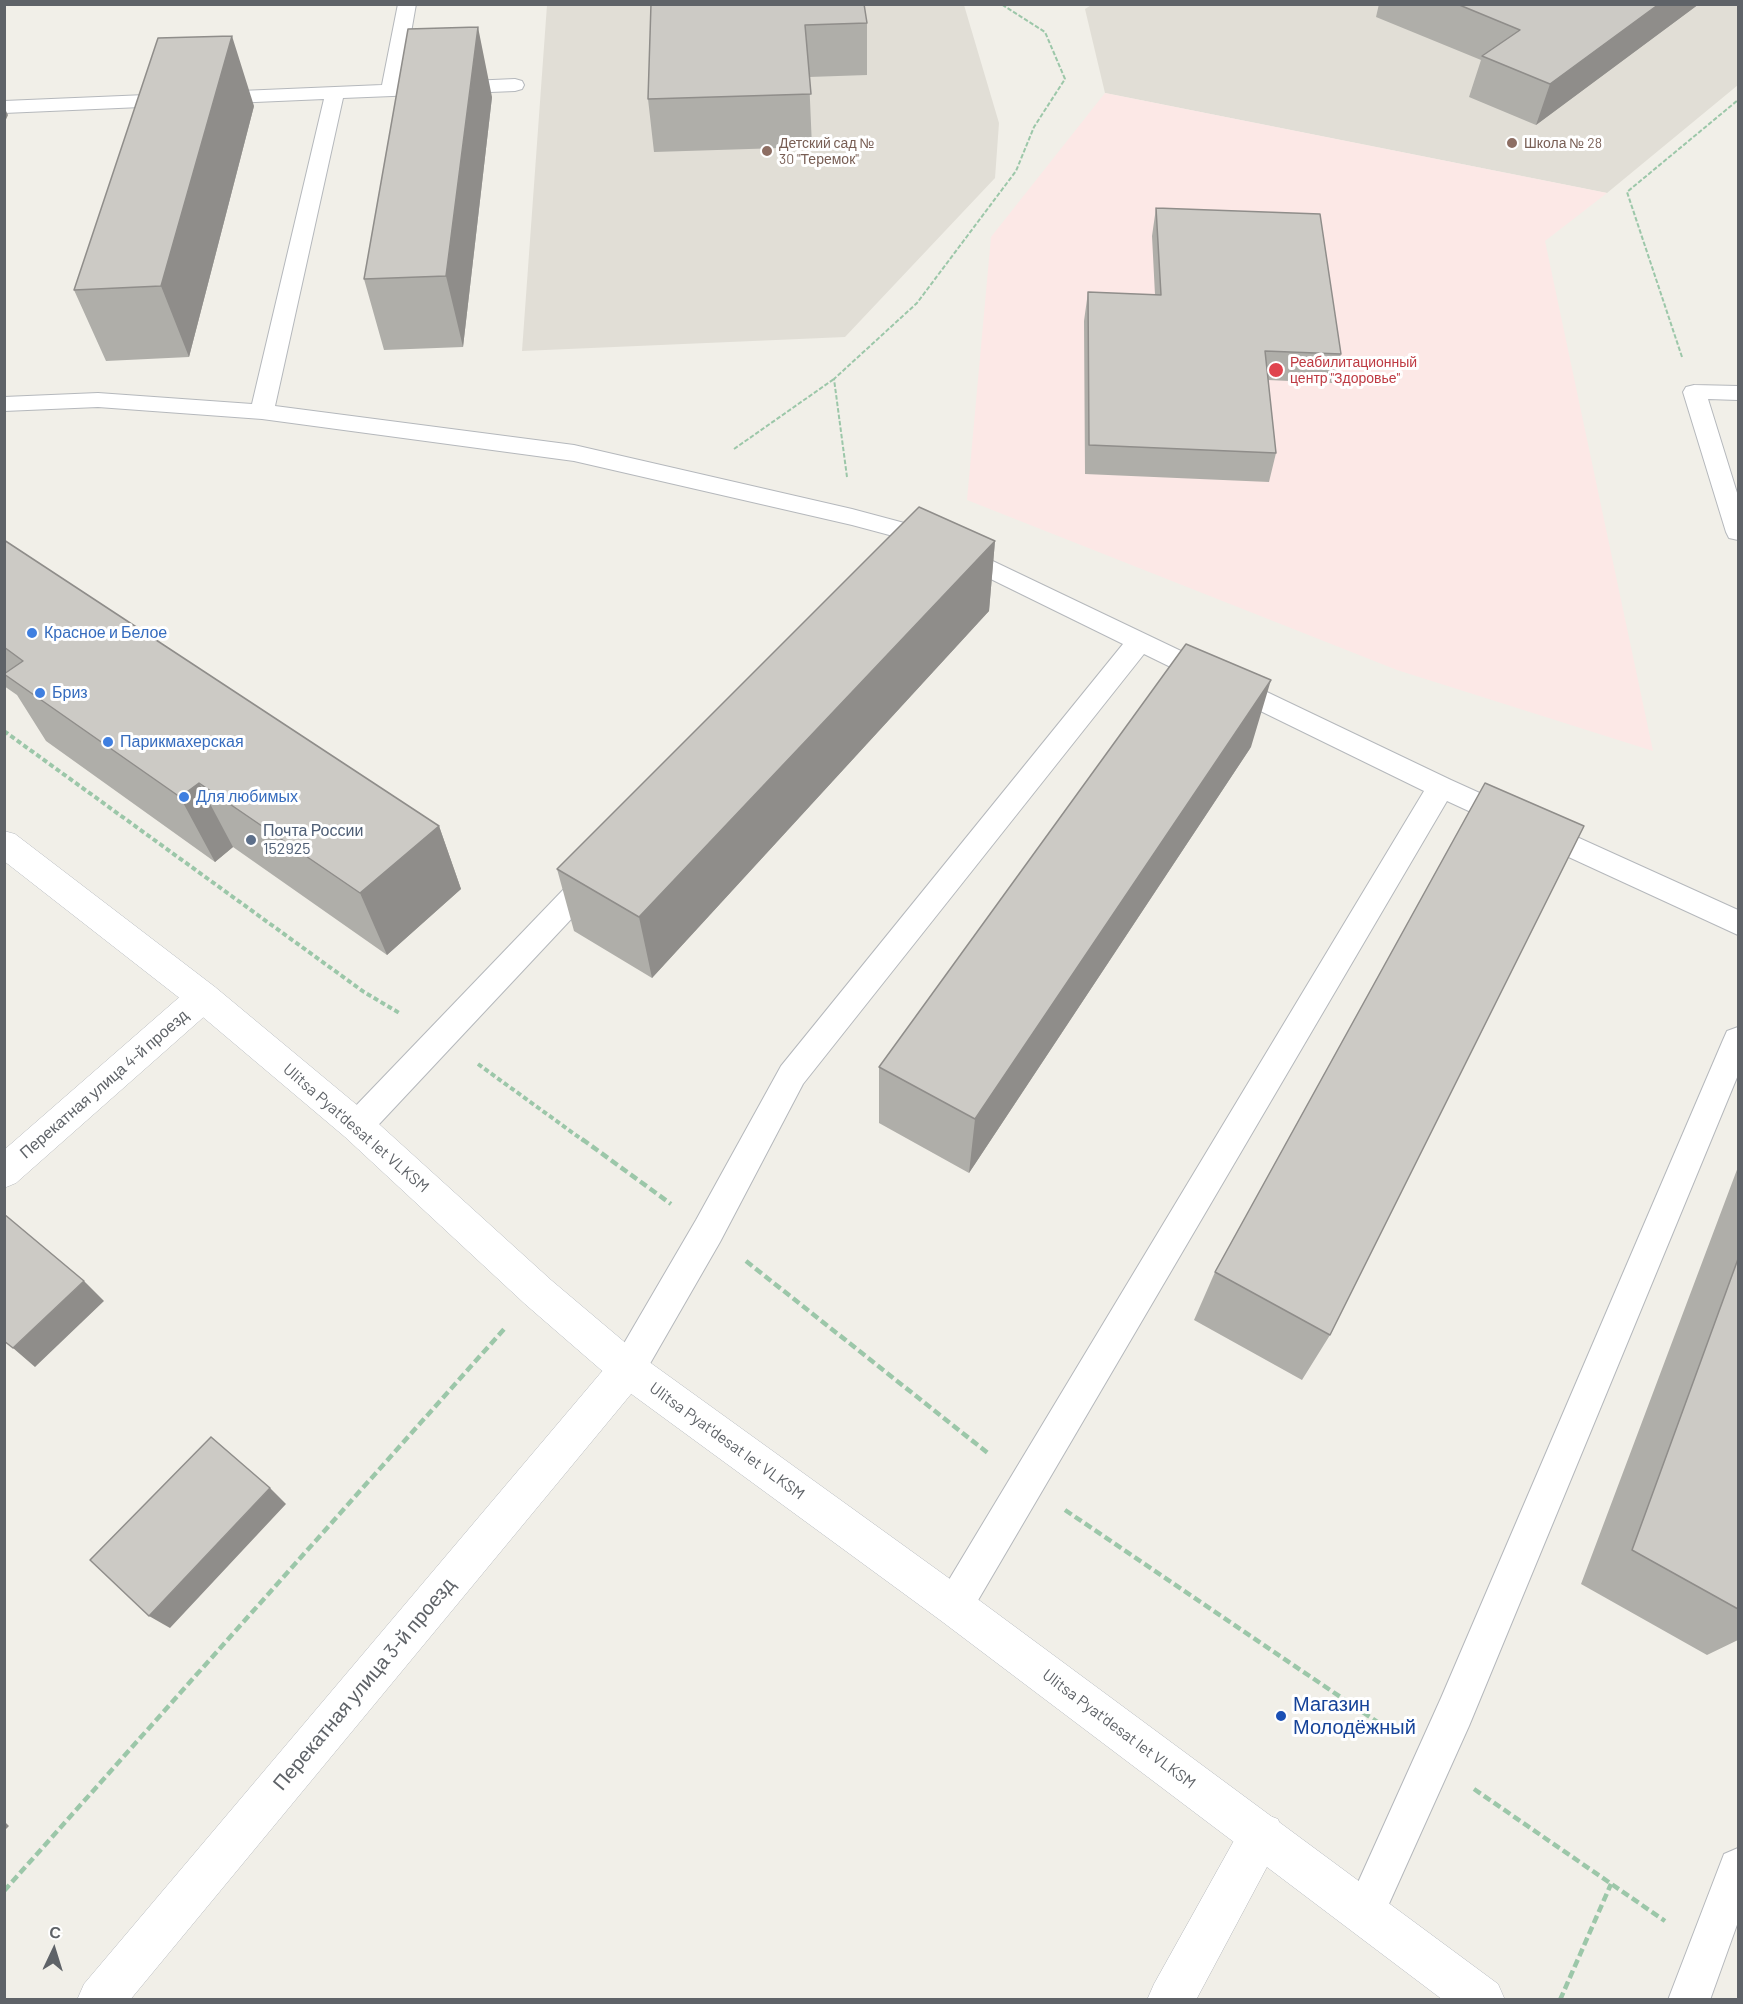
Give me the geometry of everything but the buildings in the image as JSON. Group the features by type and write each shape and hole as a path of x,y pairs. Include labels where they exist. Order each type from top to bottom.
{"main road":[{"name":"Ulitsa Pyat'desat let VLKSM","path":"4,843 203,997 357,1126 538,1292 628,1369 954,1606 1482,2000"},
{"name":"Перекатная улица 4-й проезд","path":"4,1172 203,997"},
{"name":"Перекатная улица 3-й проезд","path":"100,2000 628,1369"},
{"path":"1170,2000 1262,1835"}],"lane":[{"path":"390,90 407,4"},
{"path":"4,107 515,85"},
{"path":"262,412 335,93"},
{"path":"1738,393 1694,392 1738,532"},
{"path":"4,404 98,400 262,412 574,453 852,517 1140,641 1441,787 1738,923"},
{"path":"628,1369 708,1231 792,1075 1140,641"},
{"path":"954,1606 1441,787"},
{"path":"357,1126 612,857"},
{"path":"1365,1911 1455,1712 1738,1040"},
{"path":"1689,2000 1738,1868"}],"path":[{"path":"690,480 834,379 917,303 1016,171 1034,127 1065,79 1045,32 1001,4"},
{"path":"1694,392 1627,192 1738,100"},
{"path":"834,379 852,517"},
{"path":"4,732 364,992 440,1036 708,1231 1027,1484 1433,1760 1708,1951"},
{"path":"4,1891 538,1292"},
{"path":"1560,2000 1611,1884"}],"shaded area":[{"name":"Школа № 28","path":"1093,4 1738,5 1738,85 1607,193 1105,93 1085,9"},
{"name":"Детский сад № 30 \"Теремок\"","path":"547,5 964,5 999,123 995,178 845,337 522,351"},
{"name":"Реабилитационный центр \"Здоровье\"","path":"1105,93 1607,193 1545,241 1653,751 1397,670 967,500 991,237"}],"place":[{"name":"Школа № 28","path":"1512,143"},
{"name":"Детский сад № 30 \"Теремок\"","path":"767,151"},
{"name":"Реабилитационный центр \"Здоровье\"","path":"1276,370"},
{"name":"Красное и Белое","path":"32,633"},
{"name":"Бриз","path":"40,693"},
{"name":"Парикмахерская","path":"108,742"},
{"name":"Для любимых","path":"184,797"},
{"name":"Почта России 152925","path":"251,840"},
{"name":"Магазин Молодёжный","path":"1281,1716"}]}
